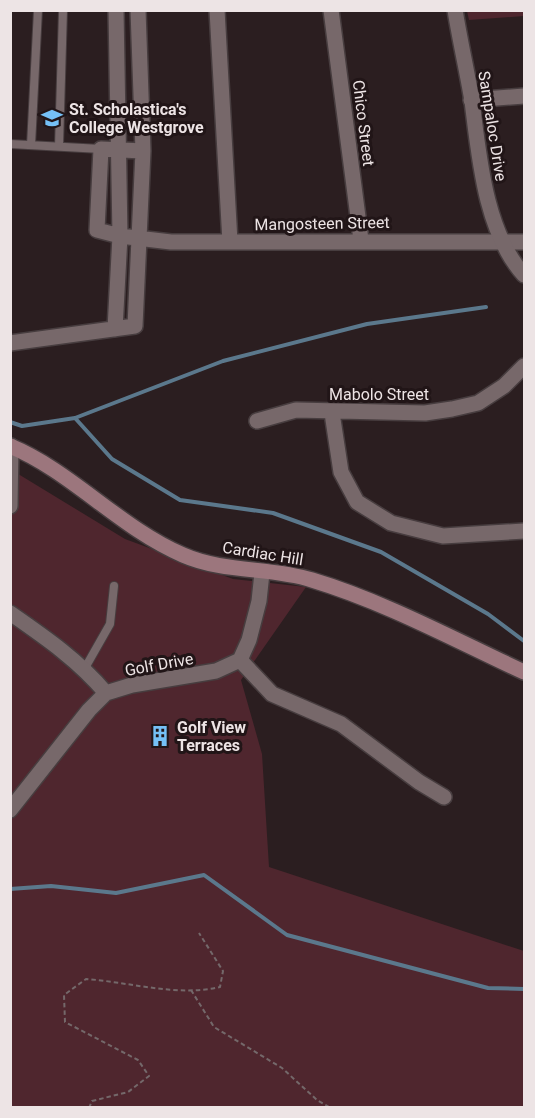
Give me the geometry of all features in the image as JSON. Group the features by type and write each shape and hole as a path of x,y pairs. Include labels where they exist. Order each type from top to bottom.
{"main road":[{"name":"Cardiac Hill","path":"11,446 82,490 122,521 185,556 262,573 309,578 352,593 525,672"}],"street":[{"path":"115,328 120,236 121,150 116,10"},
{"path":"10,343 135,326 143,151 138,10"},
{"path":"217,10 230,242"},
{"name":"Chico Street","path":"331,10 361,240"},
{"name":"Sampaloc Drive","path":"455,10 471,100 478,161 488,202 504,241 525,275"},
{"path":"471,100 525,96"},
{"path":"120,236 97,230 101,149 143,151"},
{"name":"Mangosteen Street","path":"120,236 171,242 361,240 525,242"},
{"name":"Mabolo Street","path":"256,421 296,410 332,413 425,413 478,403 504,386 525,366"},
{"path":"332,413 340,472 357,502 392,523 443,536 525,531"},
{"path":"10,506 11,446"},
{"path":"262,573 252,630 240,660 272,694 341,724 419,782 444,797"},
{"path":"10,613 85,668 106,693"},
{"name":"Golf Drive","path":"10,810 89,710 106,693 132,685 216,671 240,660"}],"lane":[{"path":"31,145 38,10"},
{"path":"59,146 63,10"},
{"path":"10,144 101,149"},
{"path":"85,668 110,624 114,586"}],"path":[{"path":"89,1107 92,1101 128,1092 149,1076 138,1060 65,1022 64,995 86,979 191,990 220,987 224,971 200,933"},
{"path":"191,990 214,1027 282,1068 317,1100 331,1107"}],"shaded area":[{"path":"467,11 524,11 524,16 469,20"},
{"path":"10,469 125,539 233,579 306,587 241,680 262,754 269,867 524,951 524,1107 11,1107"}],"waterway":[{"path":"10,422 22,426 75,418 223,361 367,324 486,307"},
{"path":"75,418 112,459 180,500 273,513 381,552 488,614 524,641"},
{"path":"10,889 51,886 116,893 204,875 287,935 488,988 524,989"}],"place":[{"name":"St. Scholastica's College Westgrove","path":"52,118"},
{"name":"Golf View Terraces","path":"160,736"}]}
